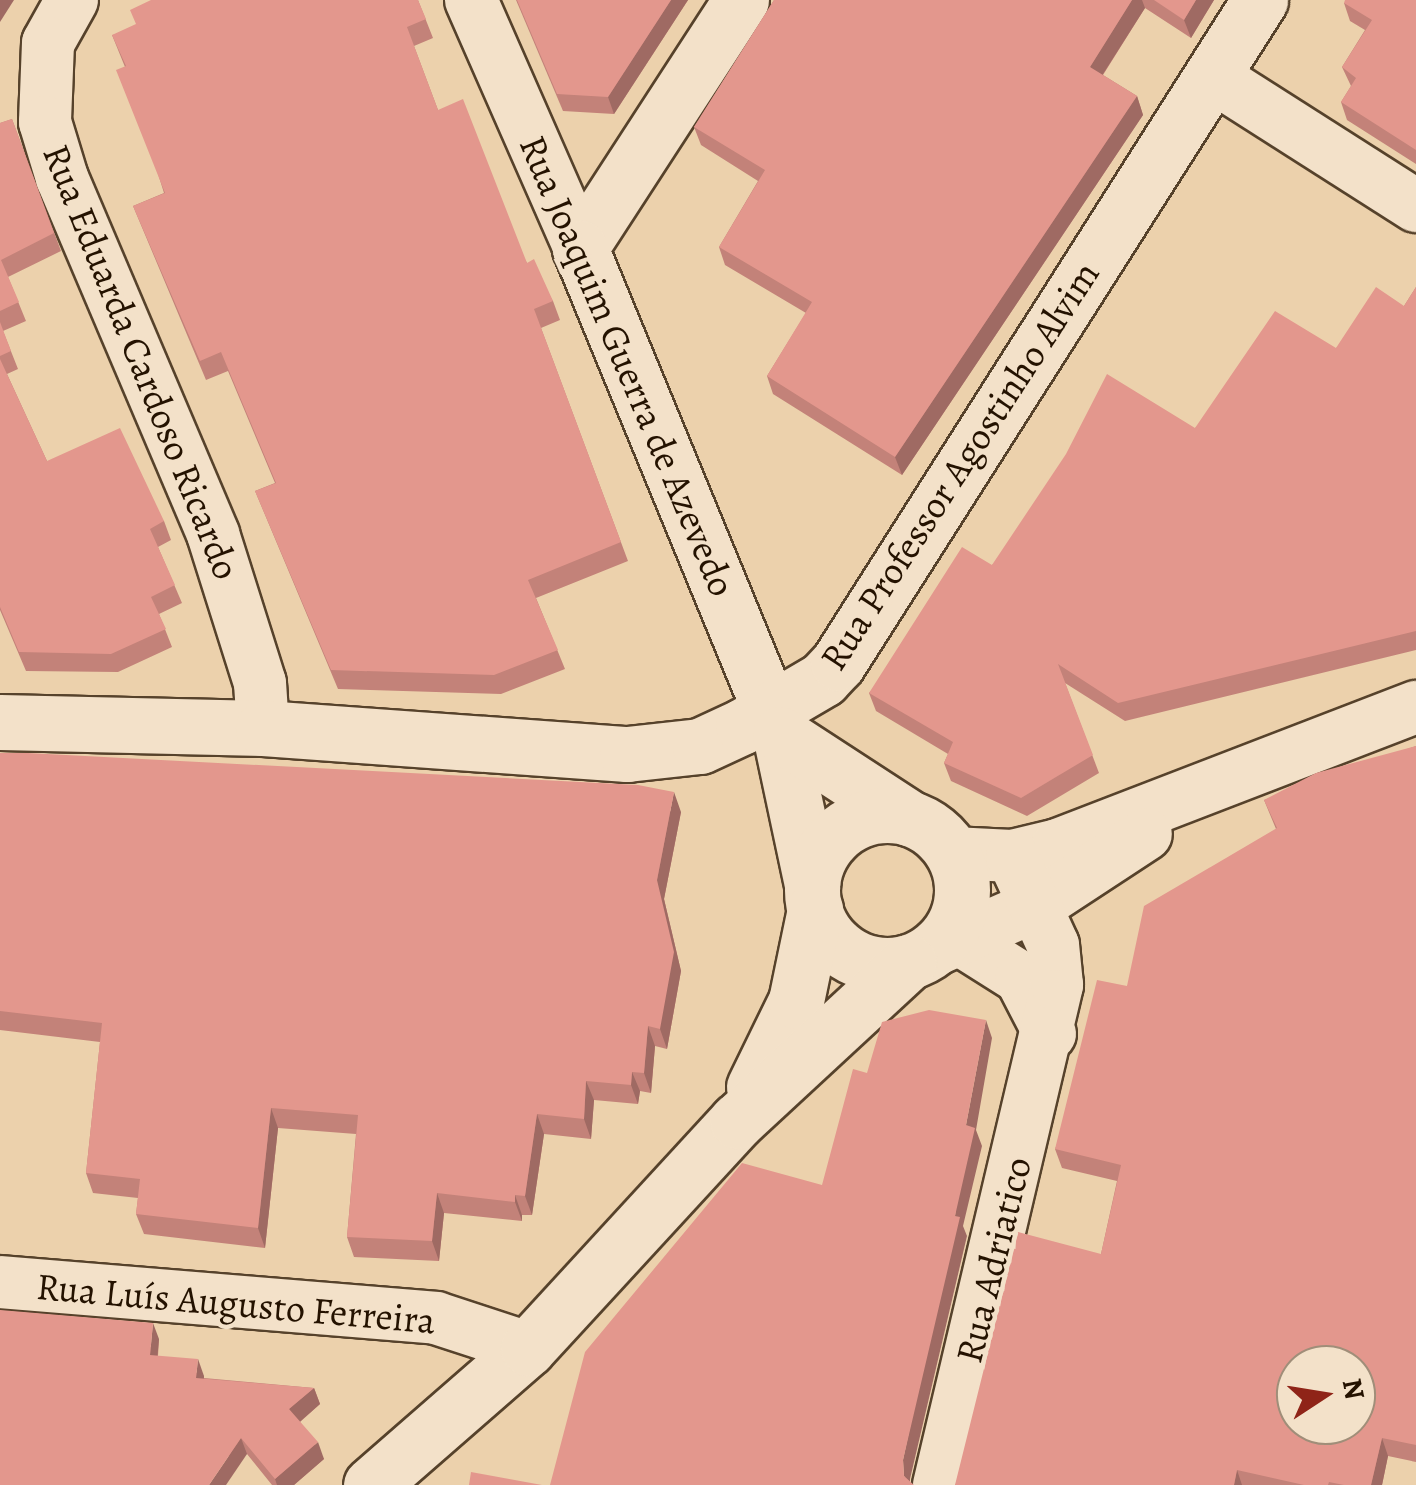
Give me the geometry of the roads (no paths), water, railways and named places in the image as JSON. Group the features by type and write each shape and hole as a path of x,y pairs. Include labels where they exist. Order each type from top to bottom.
{"street":[{"name":"Rua Eduarda Cardoso Ricardo","path":"72,0 48,44 45,122 62,178 214,534 260,683 264,728"},
{"name":"Rua Joaquim Guerra de Azevedo","path":"470,0 580,248 776,722 813,897"},
{"path":"580,248 742,0"},
{"name":"Rua Professor Agostinho Alvim","path":"4,711 627,754 700,746 776,722 838,663 1260,0"},
{"path":"1212,76 1416,206"},
{"path":"952,853 1012,856 1058,845 1248,768 1416,707"},
{"path":"371,1485 528,1348 737,1121 934,952 946,937 962,895 952,853 926,826 909,818 776,722"},
{"path":"813,897 840,950 873,964 934,952 1038,904 1248,768"},
{"path":"737,1121 796,1001 817,863 845,828 864,818 909,818"},
{"name":"Rua Adriatico","path":"939,1485 1050,1034 1058,985 1038,904 1012,856"},
{"path":"934,952 1021,978 1050,1034"},
{"name":"Rua Luís Augusto Ferreira","path":"0,1282 436,1318 528,1348"}]}
